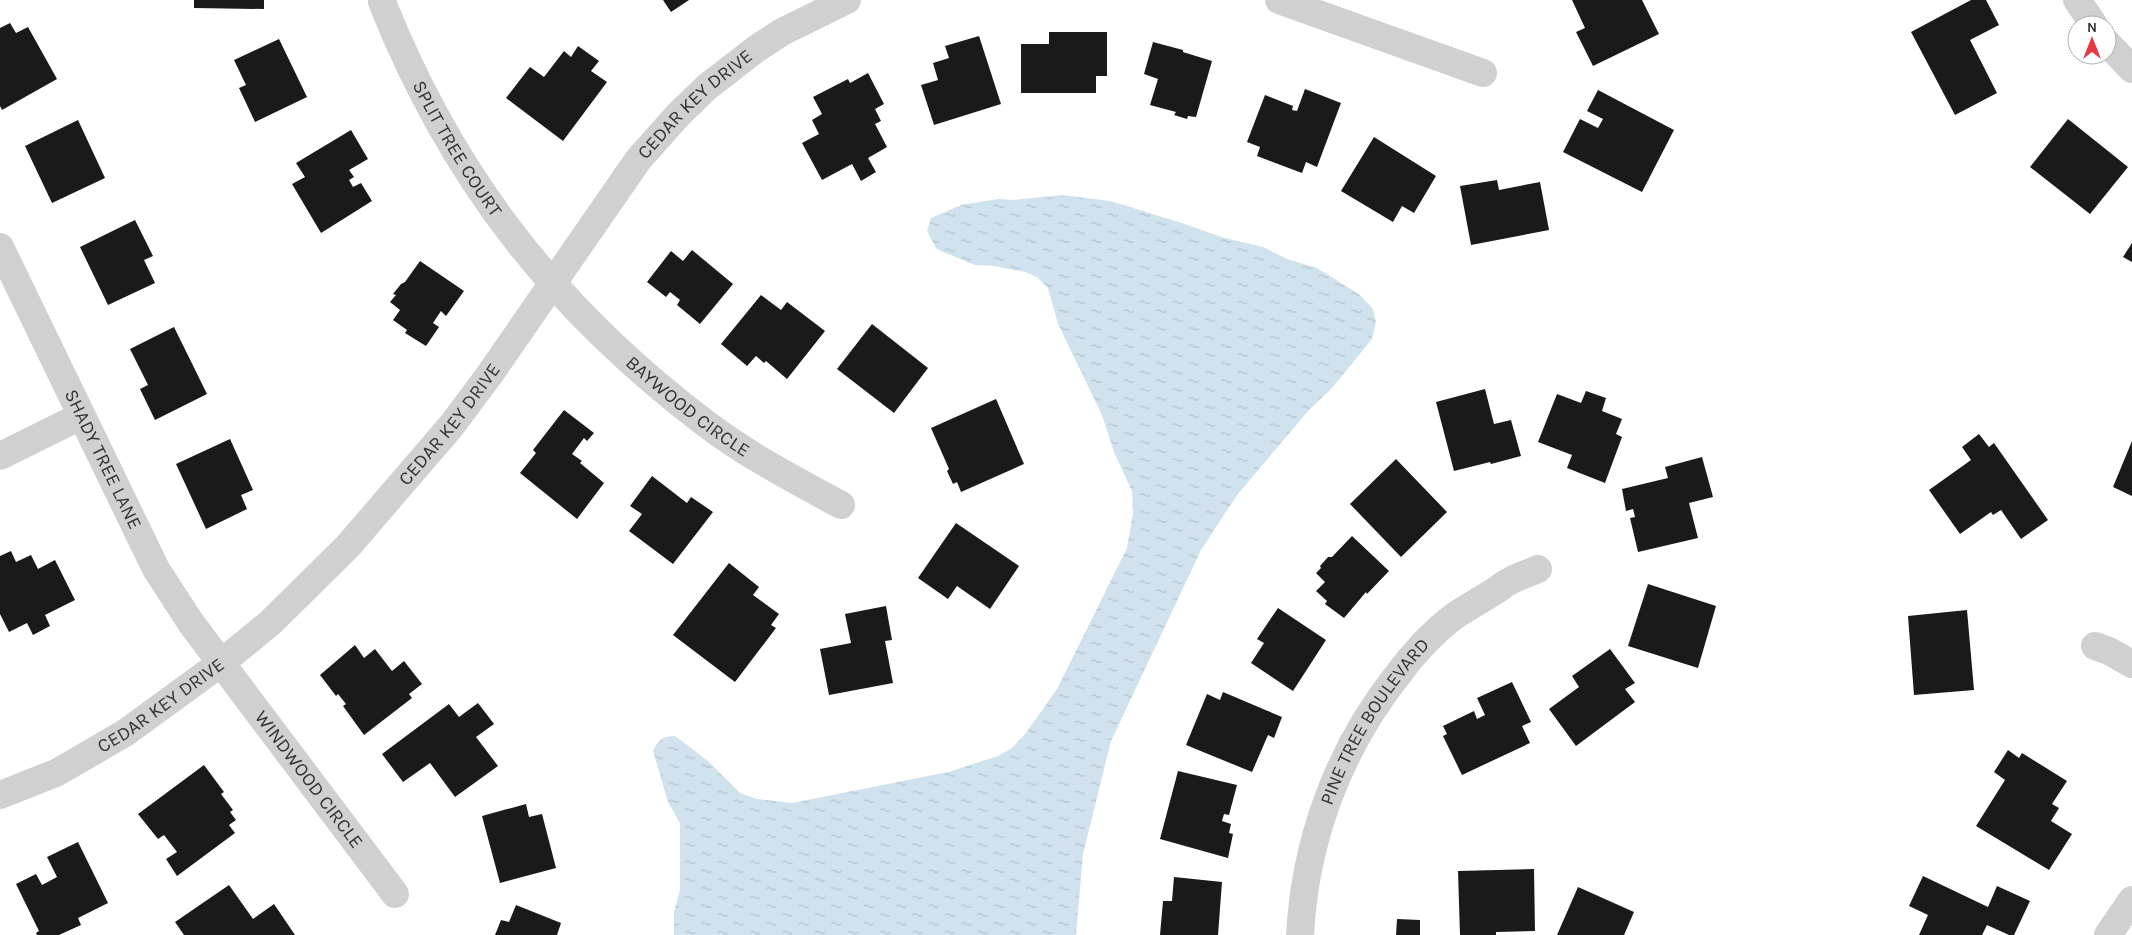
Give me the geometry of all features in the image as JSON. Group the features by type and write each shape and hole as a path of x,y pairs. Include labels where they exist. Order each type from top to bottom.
{"street":[{"name":"CEDAR KEY DRIVE","path":"0,795 56,774 125,733 221,664 270,623 326,568 391,498 471,400 638,160 678,115 707,87 782,32 847,0"},
{"path":"1279,0 1483,73"},
{"path":"2078,0 2088,15"},
{"name":"SPLIT TREE COURT","path":"382,2 414,76 452,148 497,214 552,283"},
{"path":"2117,53 2132,68"},
{"name":"SHADY TREE LANE","path":"0,247 148,554 170,592 221,664"},
{"name":"BAYWOOD CIRCLE","path":"552,283 607,340 667,394 705,423 771,467 841,505"},
{"path":"0,456 81,416"},
{"name":"PINE TREE BOULEVARD","path":"1300,935 1304,886 1318,825 1334,780 1378,699 1419,649 1448,621 1509,581 1538,569"},
{"path":"2095,646 2109,651 2132,664"},
{"name":"WINDWOOD CIRCLE","path":"221,664 395,894"},
{"path":"2108,935 2132,900"}],"water":[{"path":"1062,195 1110,201 1221,237 1263,247 1287,259 1317,268 1360,295 1373,309 1376,322 1372,339 1332,388 1309,410 1237,495 1201,550 1111,741 1083,854 1076,935 674,935 674,912 680,890 680,823 668,802 653,751 661,739 675,736 708,761 740,793 757,799 792,803 948,772 998,756 1012,748 1026,733 1057,689 1127,548 1133,513 1132,491 1114,452 1102,415 1058,324 1048,288 1037,277 1025,272 994,266 975,265 941,251 936,248 927,231 931,218 961,205 998,199 1014,200"}],"building":[{"path":"194,0 264,0 264,9 194,8"},
{"path":"663,0 689,0 671,12"},
{"path":"1572,0 1642,0 1659,34 1593,66 1576,32 1585,28"},
{"path":"1971,0 1986,0 1999,25 1970,40 1997,93 1955,115 1911,32"},
{"path":"10,23 16,33 28,27 57,79 2,110 0,106 0,28"},
{"path":"1049,32 1107,32 1107,76 1096,76 1096,93 1021,93 1021,44 1049,44"},
{"path":"979,36 1001,104 934,125 921,85 938,80 933,63 949,58 945,46"},
{"path":"279,39 307,97 255,122 239,88 246,85 234,60"},
{"path":"1153,42 1183,50 1183,52 1212,61 1196,117 1188,116 1187,119 1174,115 1176,112 1150,105 1158,79 1144,74"},
{"path":"578,46 599,61 591,71 607,82 563,141 506,98 530,67 544,77 564,51 571,57"},
{"path":"868,73 884,104 875,109 881,121 875,124 887,147 868,158 876,172 861,181 852,164 822,180 802,143 819,134 812,120 822,114 813,97 848,79 850,83"},
{"path":"1305,89 1341,103 1317,167 1306,162 1302,173 1257,156 1260,147 1247,142 1265,95 1293,106 1292,110 1297,111"},
{"path":"1598,90 1674,130 1642,192 1563,152 1580,119 1598,128 1603,119 1587,111"},
{"path":"2068,119 2128,167 2090,214 2030,167"},
{"path":"78,120 105,178 52,203 25,146"},
{"path":"351,130 368,159 349,170 354,177 349,180 353,187 361,183 372,201 321,233 292,184 305,177 296,163"},
{"path":"1374,137 1436,176 1414,213 1402,206 1393,222 1341,191"},
{"path":"1497,180 1499,190 1540,182 1549,230 1471,245 1460,186"},
{"path":"135,220 153,256 144,260 155,283 108,305 80,247"},
{"path":"2132,243 2132,262 2123,257"},
{"path":"692,250 733,284 700,324 677,305 680,300 670,292 666,297 647,282 671,251 683,261"},
{"path":"420,261 464,291 446,316 441,311 433,323 439,327 426,346 405,333 407,330 393,320 400,310 390,302 396,295 393,294 405,282"},
{"path":"761,295 781,310 787,302 825,331 787,379 766,361 764,363 756,356 747,366 721,344"},
{"path":"872,324 928,368 894,413 837,369"},
{"path":"174,327 207,394 155,420 140,389 148,385 130,349"},
{"path":"1485,389 1494,424 1511,420 1521,456 1454,471 1436,402"},
{"path":"1586,391 1606,398 1602,411 1622,419 1616,434 1622,437 1605,483 1567,468 1572,455 1538,442 1557,394 1581,403"},
{"path":"996,399 1024,464 961,492 957,482 953,484 947,471 949,469 931,428"},
{"path":"564,410 594,433 587,441 584,438 572,454 582,461 580,463 604,483 577,519 520,473 536,453 533,450"},
{"path":"1979,434 1989,447 1994,443 2048,520 2021,539 2001,510 1993,515 1991,512 1960,534 1929,490 1971,460 1962,447"},
{"path":"230,439 253,490 241,495 247,509 206,529 176,464"},
{"path":"2132,441 2132,496 2113,487"},
{"path":"1702,457 1713,497 1689,503 1698,538 1638,552 1630,518 1635,517 1633,509 1626,511 1622,489 1668,478 1665,467"},
{"path":"1396,459 1447,512 1401,557 1350,504"},
{"path":"652,476 687,503 691,497 713,512 673,564 629,531 642,514 630,506"},
{"path":"956,523 1019,566 990,609 957,586 948,599 918,578"},
{"path":"1352,536 1389,571 1367,594 1366,592 1344,618 1325,604 1327,601 1316,591 1325,582 1316,573 1328,557 1332,557"},
{"path":"11,551 16,562 31,555 38,569 55,560 75,600 45,615 50,626 33,635 27,623 9,632 0,614 0,556"},
{"path":"729,563 759,587 753,595 779,614 771,625 776,628 735,682 673,635"},
{"path":"1648,584 1716,606 1698,668 1628,646"},
{"path":"886,606 892,640 885,641 893,683 829,695 820,649 851,643 845,614"},
{"path":"1278,608 1326,640 1293,691 1251,663 1264,643 1257,639"},
{"path":"1967,610 1974,690 1914,695 1908,616"},
{"path":"355,645 364,658 375,649 392,671 404,661 422,684 409,694 412,698 364,735 343,706 346,704 338,694 336,696 320,675"},
{"path":"1610,649 1635,683 1625,689 1635,702 1576,746 1549,709 1579,687 1572,676"},
{"path":"1512,682 1531,722 1522,726 1530,743 1462,775 1443,736 1447,734 1443,726 1474,711 1477,719 1485,715 1477,698"},
{"path":"1223,692 1282,717 1274,738 1268,735 1252,772 1186,745 1207,694 1220,700"},
{"path":"478,703 494,724 476,737 498,766 455,797 430,763 403,782 382,754 449,704 459,717"},
{"path":"2008,750 2019,758 2022,753 2067,781 2052,804 2059,808 2051,821 2072,834 2049,870 1976,826 2005,780 1994,772"},
{"path":"204,765 224,792 221,794 233,810 230,812 236,820 229,825 235,833 177,876 166,859 177,852 164,835 158,839 138,814"},
{"path":"1178,771 1237,785 1229,815 1224,814 1222,821 1231,824 1229,833 1233,834 1228,858 1160,839"},
{"path":"526,804 529,817 542,814 556,868 500,883 482,816"},
{"path":"78,842 108,903 78,918 81,925 59,935 37,935 36,933 39,931 16,884 36,874 42,885 57,877 47,857"},
{"path":"1534,869 1535,931 1496,932 1496,935 1460,935 1458,871"},
{"path":"1923,876 1988,907 1997,886 2030,901 2014,935 2009,935 1987,925 1982,935 1919,935 1928,915 1909,906"},
{"path":"1174,877 1222,882 1218,935 1160,935 1163,901 1172,901"},
{"path":"229,885 253,919 274,904 295,935 184,935 175,922"},
{"path":"1578,887 1634,912 1624,935 1557,935"},
{"path":"516,905 561,923 557,935 495,935 501,920 509,922"},
{"path":"1397,919 1420,920 1420,935 1396,935"}]}
